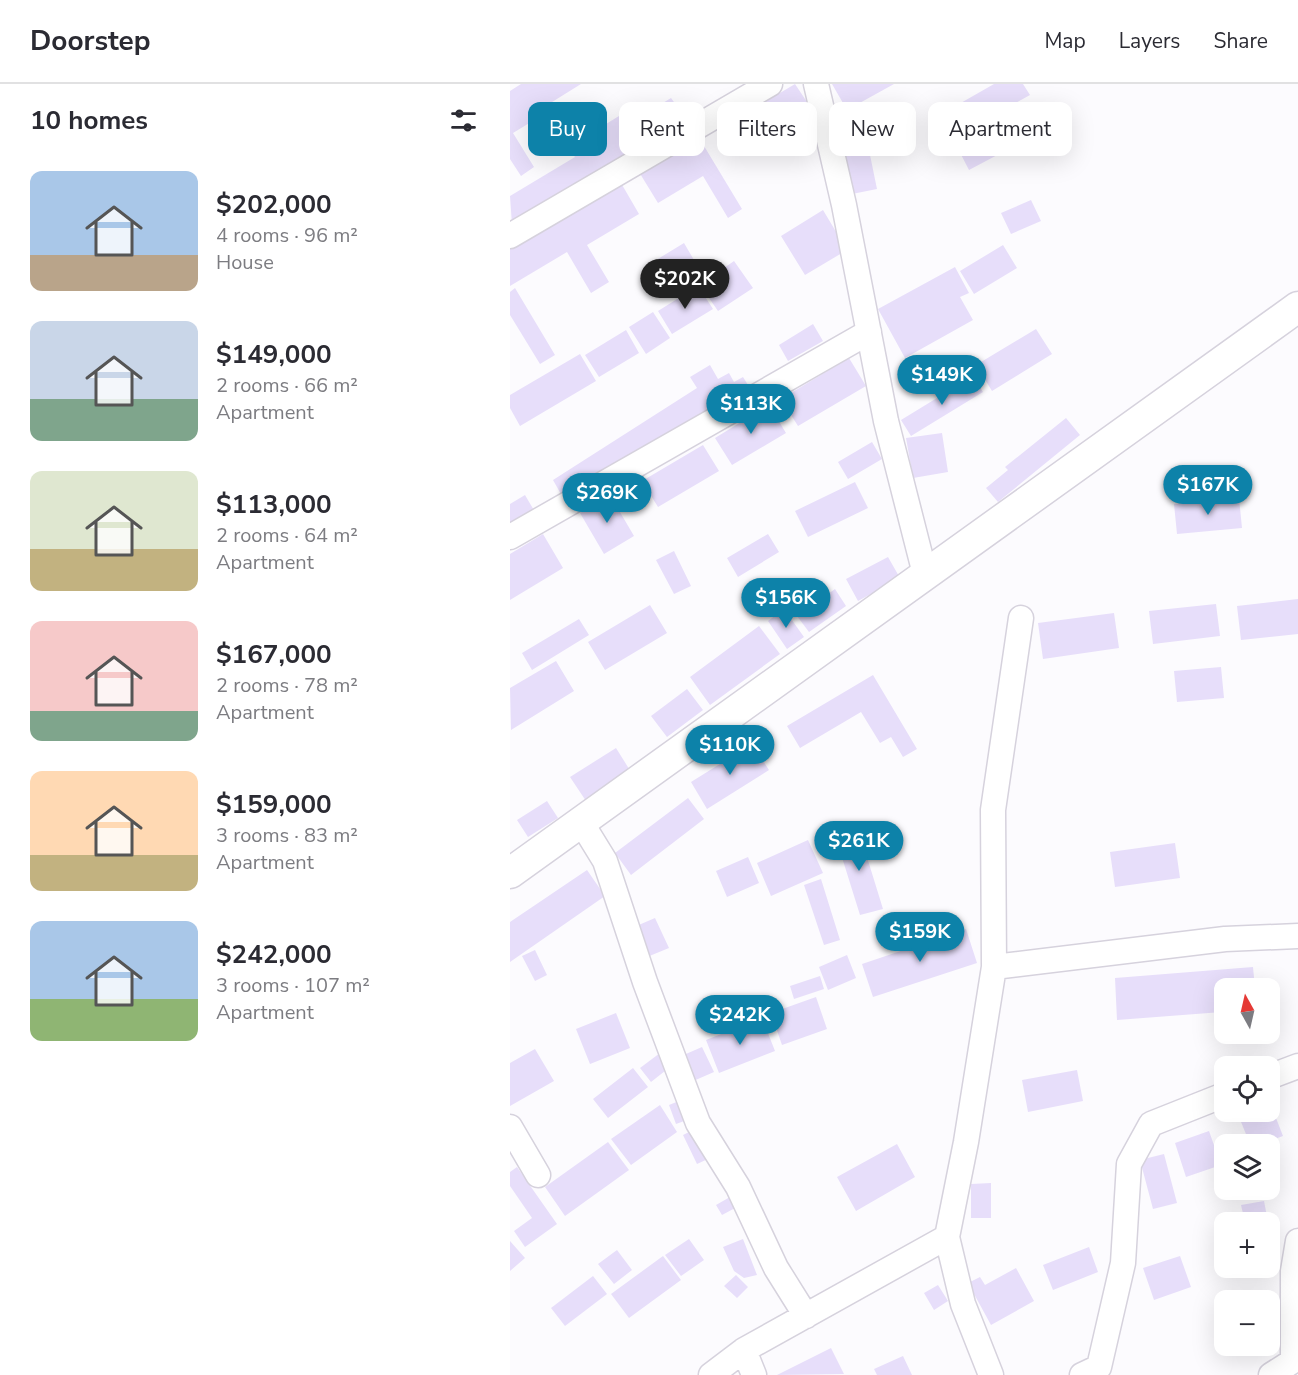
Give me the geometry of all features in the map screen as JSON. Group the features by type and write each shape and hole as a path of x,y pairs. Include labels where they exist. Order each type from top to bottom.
{"street":[{"path":"510,236 770,84"},
{"path":"816,84 844,206 886,422 926,574"},
{"path":"510,873 1298,307"},
{"path":"510,537 869,332"},
{"path":"991,1375 963,1304 947,1237 966,1142 994,967 993,810 1021,618"},
{"path":"581,822 605,861 645,982 698,1124 738,1187 776,1268 806,1316"},
{"path":"994,967 1224,939 1298,936"},
{"path":"1280,1073 1298,1066"},
{"path":"1082,1375 1099,1367 1123,1263 1129,1164 1151,1124 1214,1099"},
{"path":"510,1127 538,1175"},
{"path":"711,1375 744,1350 947,1237"},
{"path":"1271,1375 1293,1361 1293,1271 1298,1241"},
{"path":"744,1350 754,1375"}],"building":[{"path":"521,84 581,84 552,102 528,102 528,124 513,133 534,167 521,176 510,159 510,91"},
{"path":"795,84 807,102 765,102"},
{"path":"832,84 894,84 861,102 842,102"},
{"path":"994,84 1023,84 1030,95 1017,102 962,102"},
{"path":"619,116 619,156 624,156 512,225 510,196 574,156 607,156 607,123"},
{"path":"705,148 742,209 728,218 703,176 658,203 639,172 665,156 705,156"},
{"path":"844,156 870,156 877,189 852,194"},
{"path":"962,156 995,156 969,170"},
{"path":"621,183 639,214 587,245 609,282 591,293 567,252 510,286 510,249"},
{"path":"1031,200 1041,221 1011,234 1001,213"},
{"path":"823,210 847,250 805,275 781,236"},
{"path":"684,243 704,277 668,298 648,265"},
{"path":"1003,245 1017,268 974,294 960,271"},
{"path":"734,261 753,288 718,311 700,285"},
{"path":"955,267 969,293 960,297 973,320 905,358 878,309"},
{"path":"698,286 713,309 672,334 658,311"},
{"path":"515,288 555,355 540,364 510,315 510,292"},
{"path":"653,312 670,338 646,354 629,327"},
{"path":"813,324 823,341 788,361 779,345"},
{"path":"1036,329 1052,354 992,391 976,365"},
{"path":"626,330 639,353 599,377 585,355"},
{"path":"580,354 596,381 520,426 510,408 510,395"},
{"path":"849,358 866,386 798,426 781,399"},
{"path":"710,365 718,379 729,373 734,382 743,377 748,385 562,496 553,480 697,388 690,377"},
{"path":"973,376 983,392 911,436 901,420"},
{"path":"769,405 786,433 732,465 715,438"},
{"path":"1066,418 1080,435 998,502 986,488 1008,470 1005,467"},
{"path":"942,433 948,472 913,478 906,438"},
{"path":"872,442 882,459 848,479 838,462"},
{"path":"703,445 719,471 658,507 642,481"},
{"path":"855,482 868,508 808,537 795,511"},
{"path":"525,495 535,512 510,525 510,504"},
{"path":"610,495 634,536 604,554 580,513"},
{"path":"1239,498 1242,528 1177,534 1174,504"},
{"path":"543,534 563,568 510,600 510,554"},
{"path":"768,534 779,552 738,577 727,558"},
{"path":"674,551 691,586 674,594 656,560"},
{"path":"888,557 900,578 858,601 846,579"},
{"path":"835,589 846,606 809,632 797,616"},
{"path":"1298,599 1298,634 1241,640 1237,606"},
{"path":"1216,604 1220,636 1153,644 1149,611"},
{"path":"650,605 667,633 605,670 588,642"},
{"path":"784,609 804,637 787,649 768,621"},
{"path":"1114,613 1119,648 1043,659 1038,623"},
{"path":"579,619 589,635 532,670 522,653"},
{"path":"759,626 780,654 710,705 690,677"},
{"path":"556,661 574,691 511,730 510,688"},
{"path":"1221,667 1224,698 1177,702 1174,671"},
{"path":"873,675 917,749 903,757 891,737 880,743 861,712 800,748 787,726"},
{"path":"687,689 703,710 667,737 651,716"},
{"path":"752,744 769,770 707,809 691,782"},
{"path":"616,748 631,772 586,801 570,777"},
{"path":"688,798 704,819 631,875 615,853"},
{"path":"547,801 558,818 528,837 517,820"},
{"path":"858,828 883,909 860,915 835,835"},
{"path":"808,840 823,873 771,896 757,863"},
{"path":"1175,843 1180,878 1115,887 1110,852"},
{"path":"748,857 759,883 727,897 716,871"},
{"path":"587,870 605,896 510,962 510,922"},
{"path":"821,879 840,940 824,945 804,885"},
{"path":"655,918 669,948 647,957 634,927"},
{"path":"966,929 977,963 873,997 862,964"},
{"path":"535,950 547,975 535,981 522,956"},
{"path":"847,955 856,978 828,990 819,967"},
{"path":"1253,967 1254,978 1214,978 1214,1013 1117,1020 1115,978"},
{"path":"820,976 824,989 794,999 790,986"},
{"path":"816,997 827,1029 782,1045 771,1013"},
{"path":"616,1013 630,1048 590,1064 576,1029"},
{"path":"762,1018 775,1051 719,1073 706,1040"},
{"path":"702,1047 714,1072 691,1082 679,1057"},
{"path":"535,1049 554,1081 510,1106 510,1063"},
{"path":"660,1053 670,1067 651,1082 640,1068"},
{"path":"633,1068 648,1087 608,1118 593,1099"},
{"path":"1077,1070 1083,1101 1028,1112 1022,1080"},
{"path":"679,1101 687,1120 676,1124 669,1105"},
{"path":"660,1105 677,1132 631,1165 611,1139"},
{"path":"1241,1122 1278,1122 1283,1136 1280,1137 1280,1134 1246,1134"},
{"path":"695,1129 710,1158 697,1164 683,1135"},
{"path":"1209,1131 1214,1145 1214,1167 1186,1177 1175,1143"},
{"path":"608,1142 629,1170 565,1216 545,1187"},
{"path":"897,1144 915,1177 856,1211 837,1177"},
{"path":"1164,1154 1177,1203 1153,1209 1140,1160"},
{"path":"517,1167 557,1224 525,1247 514,1231 532,1218 510,1186 510,1172"},
{"path":"991,1183 991,1218 971,1218 971,1184"},
{"path":"730,1197 737,1207 722,1215 716,1205"},
{"path":"1264,1201 1266,1212 1243,1212 1241,1205"},
{"path":"689,1239 704,1260 681,1276 665,1255"},
{"path":"743,1239 757,1275 744,1278 734,1271 723,1247"},
{"path":"510,1241 525,1258 510,1271"},
{"path":"1089,1247 1098,1272 1053,1290 1043,1265"},
{"path":"617,1250 632,1270 614,1284 598,1264"},
{"path":"663,1256 681,1280 629,1318 611,1294"},
{"path":"1180,1256 1191,1287 1154,1300 1143,1268"},
{"path":"1016,1268 1034,1301 991,1325 968,1283 980,1277 985,1285"},
{"path":"736,1275 748,1287 737,1298 724,1286"},
{"path":"593,1276 607,1294 565,1326 551,1308"},
{"path":"938,1285 948,1301 934,1310 924,1293"},
{"path":"831,1348 844,1374 777,1375"},
{"path":"903,1356 912,1375 877,1375 874,1369"}]}
